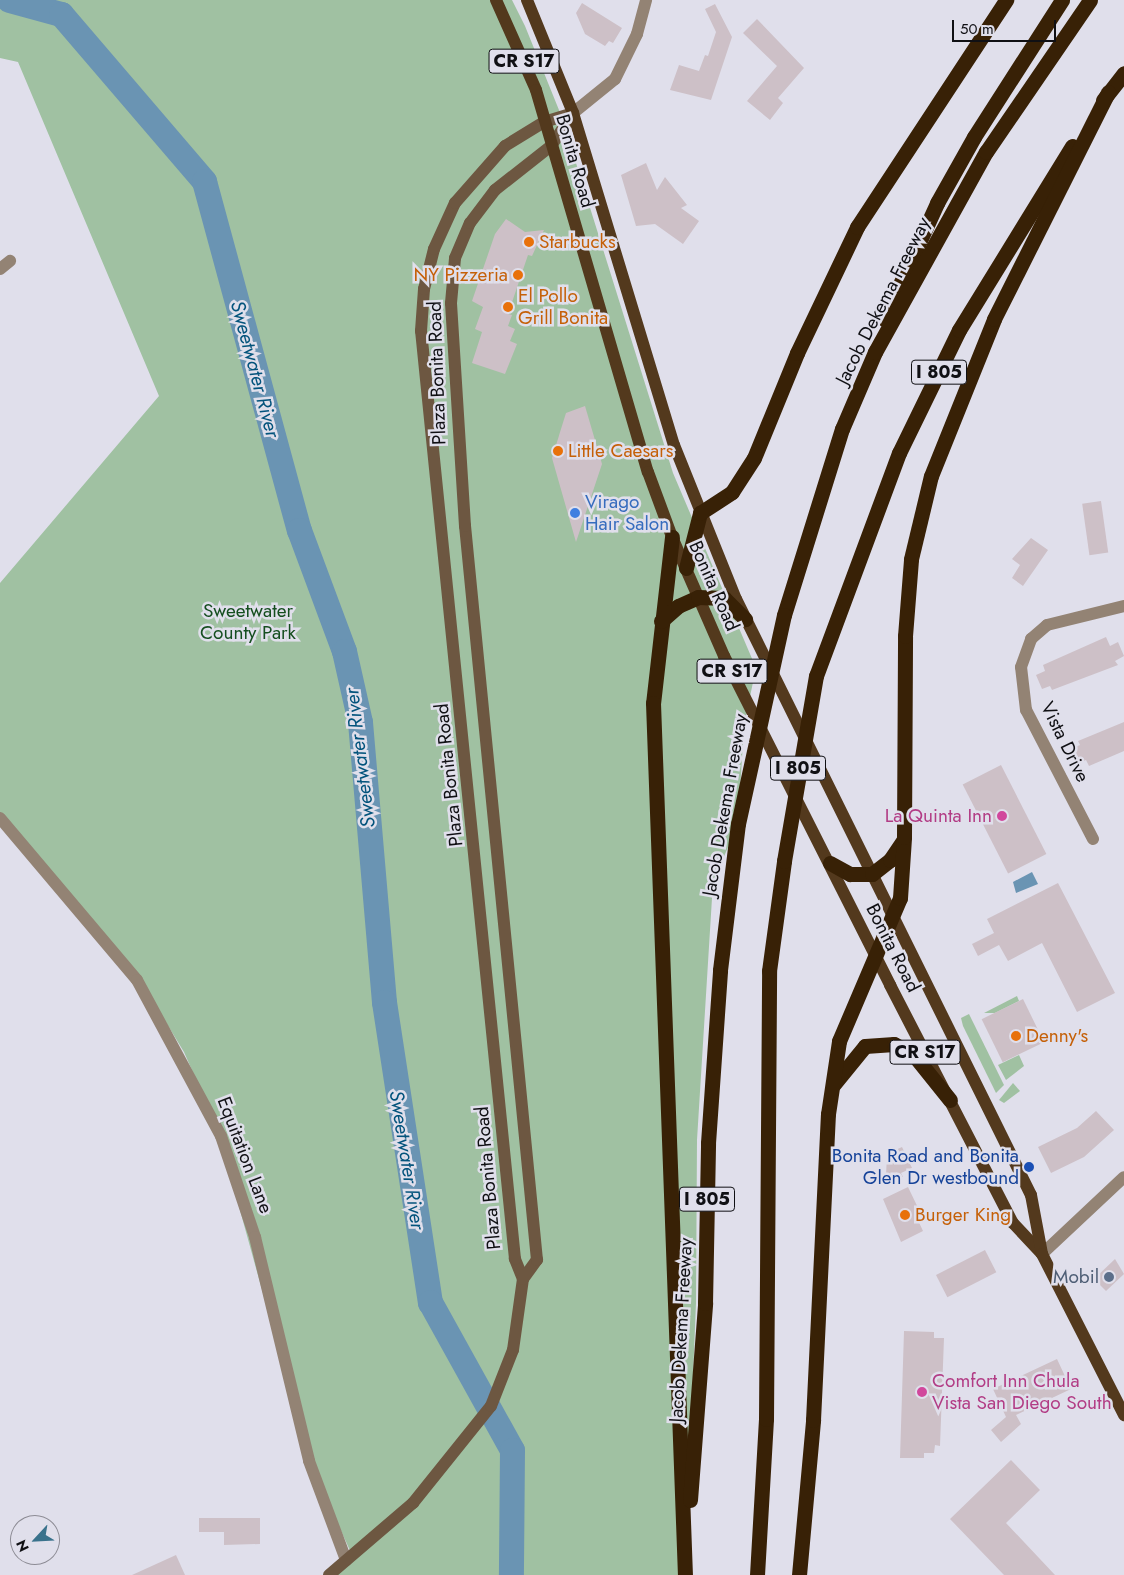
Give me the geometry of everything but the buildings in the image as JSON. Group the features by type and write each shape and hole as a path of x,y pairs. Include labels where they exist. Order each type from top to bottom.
{"highway":[{"path":"686,568 700,513 732,492 754,458 838,259 1006,0"},
{"path":"875,352 886,310 937,202 1017,65 1062,0"},
{"name":"Jacob Dekema Freeway","path":"685,1575 705,1303 708,1142 720,970 738,824 784,615 842,429 875,352 986,152 1090,0"},
{"name":"I 805","path":"757,1575 766,1419 769,980 784,861 816,676 899,452 960,330 1025,216 1108,92 1124,73"},
{"path":"799,1575 832,1087 839,1041 878,960 894,917 904,837 905,636 911,559 931,476 994,319 1108,92"},
{"path":"672,537 653,703 685,1575"},
{"path":"661,621 678,606 698,597 724,598 745,619"},
{"path":"830,863 850,874 872,874 894,856 904,837"},
{"path":"832,1087 865,1046 891,1043 913,1054 950,1100"}],"main road":[{"name":"Bonita Road","path":"496,0 532,82 672,537 698,597 878,960 1013,1223 1042,1254 1124,1416"},
{"name":"Bonita Road","path":"527,0 573,113 674,445 700,513 745,619 1031,1195 1042,1254"},
{"name":"Plaza Bonita Road","path":"523,1279 515,1259 422,331 424,289 434,249 456,203 505,146 544,122 573,113"},
{"name":"Plaza Bonita Road","path":"329,1575 413,1503 491,1406 513,1350 523,1279 537,1260 465,517 452,303 455,258 470,223 495,190 551,146 573,113"}],"street":[{"path":"573,113 615,79 637,34 646,0"},
{"name":"Vista Drive","path":"1093,840 1026,710 1021,666 1031,639 1047,625 1124,606"},
{"name":"Equitation Lane","path":"0,818 137,980 222,1136 255,1237 309,1461 346,1560"},
{"path":"1042,1254 1124,1177"}],"green space":[{"name":"Sweetwater County Park","path":"0,0 512,0 525,26 561,115 673,473 756,668 744,725 738,824 713,882 697,1140 696,1303 685,1575 328,1575 352,1555 309,1460 217,1127 184,1052 133,968 0,814 0,583 159,396 18,62 0,58"},
{"path":"1017,996 1019,1001 995,1013 984,1013"},
{"path":"969,1014 1004,1085 996,1093 963,1026 961,1018"},
{"path":"1019,1055 1024,1066 1006,1080 998,1065"},
{"path":"1013,1083 1020,1091 1004,1103 999,1100"}],"water":[{"path":"1032,872 1038,884 1016,893 1013,882"}],"waterway":[{"name":"Sweetwater River","path":"9,0 61,14 204,181 299,530 344,651 360,722 384,1002 430,1302 512,1450 511,1575"}],"place":[{"name":"Starbucks","path":"529,242"},
{"name":"NY Pizzeria","path":"518,275"},
{"name":"El Pollo Grill Bonita","path":"508,307"},
{"name":"Little Caesars","path":"558,451"},
{"name":"Virago Hair Salon","path":"575,513"},
{"name":"La Quinta Inn","path":"1002,816"},
{"name":"Denny's","path":"1016,1036"},
{"name":"Bonita Road and Bonita Glen Dr westbound","path":"1029,1167"},
{"name":"Burger King","path":"905,1215"},
{"name":"Mobil","path":"1109,1277"},
{"name":"Comfort Inn Chula Vista San Diego South","path":"922,1392"}]}
